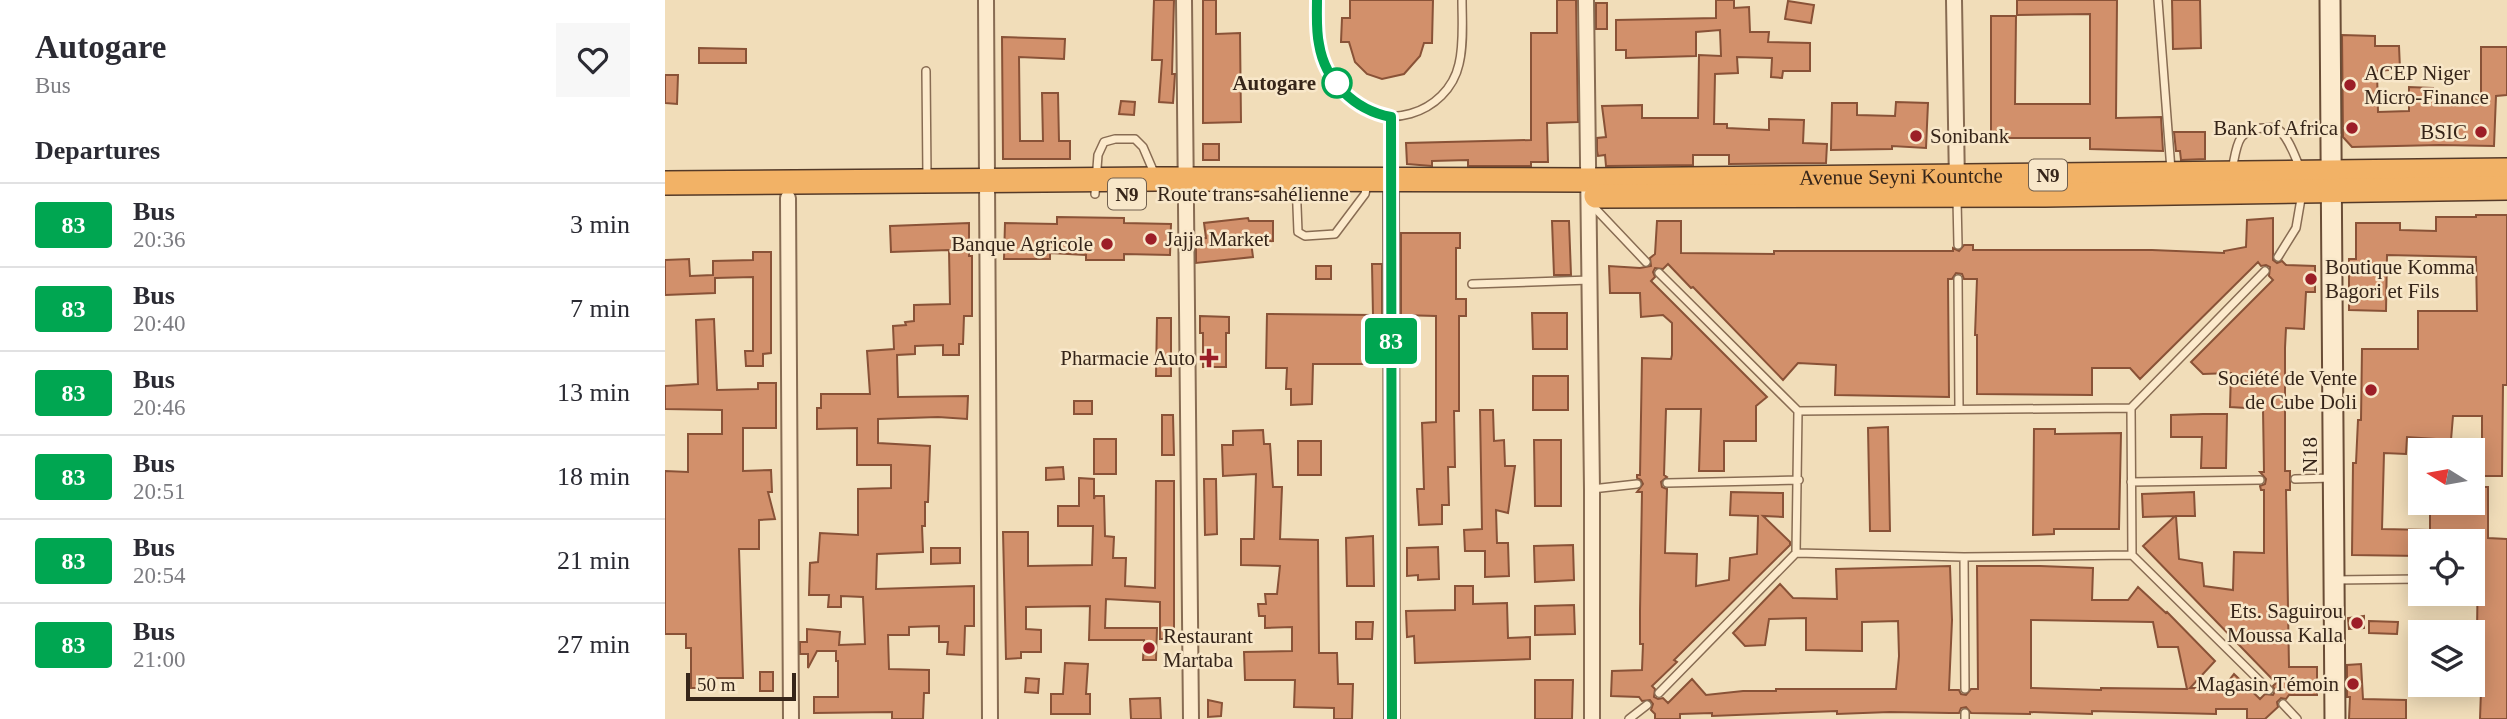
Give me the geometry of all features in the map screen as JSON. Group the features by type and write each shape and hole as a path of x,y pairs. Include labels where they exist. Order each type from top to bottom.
{"highway":[{"name":"Avenue Seyni Kountche","path":"1585,190 2303,183 2507,170"},
{"name":"Avenue Seyni Kountche","path":"1957,186 2171,174 2231,174 2303,183"},
{"name":"Route trans-sahélienne","path":"1095,187 1157,179 1187,186"},
{"name":"Route trans-sahélienne","path":"665,183 927,181 987,187"},
{"name":"Avenue Seyni Kountche","path":"2330,182 2507,188"},
{"name":"Route trans-sahélienne","path":"665,198 788,198 987,187 1585,190"}],"main road":[{"name":"N18","path":"2330,0 2335,719"}],"street":[{"path":"986,0 991,719"},
{"path":"1184,0 1191,719"},
{"path":"1586,0 1585,190 1590,280 1593,489 1592,719"},
{"path":"1954,0 1957,186"},
{"path":"1379,188 1392,719"},
{"path":"788,198 791,719"}],"lane":[{"path":"1317,0 1319,44 1333,76 1347,97 1367,111 1391,117 1414,113 1435,102 1451,85 1459,65 1462,0"},
{"path":"2158,0 2171,174"},
{"path":"926,71 927,181"},
{"path":"1296,187 1298,232 1305,236 1335,234 1379,188 1391,117"},
{"path":"2231,174 2237,147 2245,131 2250,128 2275,128 2281,132 2303,183 2296,228 2278,257"},
{"path":"1095,187 1098,155 1104,142 1115,139 1135,139 1143,147 1157,179"},
{"path":"1957,186 1958,245"},
{"path":"1585,190 1646,262"},
{"path":"2265,271 2131,408 2131,482 2132,555 2269,690"},
{"path":"1659,273 1798,411 1799,480 1796,553 1659,693"},
{"path":"1958,279 1959,408"},
{"path":"1472,284 1590,280"},
{"path":"1798,411 2131,408"},
{"path":"2295,479 2333,478"},
{"path":"1667,483 1799,480"},
{"path":"2131,482 2260,480"},
{"path":"1593,489 1637,484"},
{"path":"1796,553 1964,557 2132,555"},
{"path":"1964,557 1965,690"},
{"path":"2334,580 2408,579"},
{"path":"2283,704 2297,719"},
{"path":"1629,719 1647,705"}],"building":[{"path":"1154,0 1174,0 1173,103 1159,102 1162,60 1152,60"},
{"path":"1203,0 1216,0 1216,34 1240,33 1241,122 1203,123"},
{"path":"1350,0 1433,0 1432,43 1424,43 1420,56 1404,74 1382,79 1367,74 1355,62 1349,42 1341,42 1342,18 1350,18"},
{"path":"1557,0 1576,0 1578,122 1547,123 1548,162 1531,162 1531,166 1468,166 1468,160 1432,161 1432,166 1407,164 1406,143 1531,140 1531,33 1557,33"},
{"path":"1716,0 1734,0 1734,8 1749,7 1750,32 1769,32 1768,42 1810,43 1810,71 1783,71 1782,78 1771,77 1772,58 1737,57 1738,73 1715,74 1714,124 1727,124 1727,128 1769,130 1769,119 1804,120 1803,143 1827,144 1826,163 1729,164 1729,155 1693,155 1693,165 1606,166 1605,155 1598,156 1597,151 1597,138 1606,137 1602,106 1642,105 1642,118 1698,118 1699,55 1721,56 1720,30 1696,32 1696,56 1626,58 1626,50 1616,50 1616,20 1716,18"},
{"path":"2017,0 2117,0 2116,118 2161,117 2163,151 2090,149 2090,138 1991,138 1991,16 2016,16 2015,104 2090,104 2090,14 2017,15"},
{"path":"2172,0 2200,0 2201,48 2173,49"},
{"path":"1788,1 1814,5 1811,23 1785,19"},
{"path":"1596,3 1607,3 1607,29 1596,29"},
{"path":"2342,35 2375,36 2375,46 2399,46 2400,69 2377,71 2378,112 2409,111 2409,87 2433,88 2433,98 2481,99 2481,47 2507,47 2507,95 2496,96 2494,146 2352,147 2343,137"},
{"path":"1002,37 1065,39 1064,59 1019,57 1020,141 1043,141 1042,93 1058,93 1059,141 1070,141 1070,159 1003,159"},
{"path":"699,48 746,49 746,63 699,63"},
{"path":"665,75 678,75 677,104 665,103"},
{"path":"1121,101 1135,102 1134,115 1119,114"},
{"path":"1896,102 1928,103 1926,148 1892,146 1892,149 1831,150 1832,103 1857,103 1857,115 1895,116"},
{"path":"2174,132 2205,132 2205,159 2181,160 2180,151 2176,151"},
{"path":"1203,144 1219,144 1219,160 1203,160"},
{"path":"2507,215 2507,385 2503,385 2502,476 2485,476 2482,416 2453,416 2451,438 2407,437 2406,454 2384,453 2382,529 2408,530 2408,556 2352,555 2353,463 2356,463 2358,420 2361,420 2362,349 2418,349 2418,311 2477,311 2476,257 2387,255 2386,311 2349,310 2349,259 2356,259 2356,223 2400,223 2400,230 2436,231 2436,217"},
{"path":"1057,217 1124,218 1124,223 1171,224 1170,255 1124,254 1124,260 1086,260 1086,255 1050,253 1050,259 1004,259 1005,223 1057,224"},
{"path":"1248,218 1249,221 1273,221 1273,241 1251,242 1253,257 1196,263 1196,239 1206,238 1204,223"},
{"path":"2273,218 2273,260 2277,263 2282,261 2286,265 2315,266 2315,292 2306,292 2304,329 2286,328 2285,471 2290,471 2290,490 2286,490 2289,667 2317,667 2317,695 2289,695 2286,699 2281,698 2277,702 2278,707 2265,719 2247,719 2247,709 2216,709 2216,714 2092,711 2092,714 2030,714 1971,713 1966,707 1961,708 1959,713 1837,714 1837,711 1712,716 1712,713 1680,714 1680,719 1655,719 1650,700 1611,696 1612,671 1642,670 1642,492 1637,492 1643,484 1637,475 1640,475 1642,358 1671,359 1672,323 1663,315 1641,317 1640,293 1610,293 1609,266 1651,266 1650,258 1655,254 1657,221 1681,221 1681,253 1774,254 1774,251 1953,251 1953,248 1959,251 1964,245 1973,245 1973,250 2152,250 2224,253 2246,247 2247,220","holes":["2258,262 2261,266 2270,267 2269,276 2273,280 2191,362 2203,374 2231,373 2230,407 2263,409 2264,472 2260,472 2266,479 2265,484 2260,486 2261,490 2264,490 2264,553 2234,552 2233,590 2204,586 2202,563 2179,559 2176,516 2195,516 2194,492 2142,494 2143,517 2175,516 2143,546 2276,683 2273,686 2273,695 2265,694 2260,699 2234,674 2223,688 2190,688 2215,661 2138,587 2128,600 2092,600 2093,568 2040,566 1977,566 1978,689 1971,689 1966,695 1959,690 1949,690 1952,620 1950,566 1836,569 1837,599 1793,598 1780,584 1733,633 1745,646 1765,645 1769,619 1806,618 1806,650 1862,651 1862,622 1898,621 1896,689 1776,689 1706,695 1692,679 1668,703 1663,698 1654,697 1655,689 1652,686 1677,662 1674,660 1790,545 1763,516 1783,517 1783,493 1731,492 1730,515 1758,516 1757,554 1730,558 1729,580 1696,586 1697,554 1665,553 1667,489 1662,487 1661,482 1667,477 1664,475 1666,409 1701,409 1699,471 1724,471 1724,441 1756,441 1756,406 1767,397 1651,281 1655,277 1655,268 1663,269 1668,264 1783,380 1798,363 1836,365 1835,395 1949,397 1948,279 1952,279 1956,273 1962,274 1964,279 1977,279 1977,394 2092,395 2092,368 2130,368 2140,379","2031,620 2153,622 2158,647 2178,647 2187,689 2031,688"]},
{"path":"1552,221 1569,221 1571,275 1554,275"},
{"path":"969,223 972,316 964,316 963,344 959,344 959,355 943,355 943,345 915,346 915,354 897,355 898,397 968,396 967,419 878,419 878,443 930,446 928,502 925,502 925,526 922,526 923,552 877,554 876,589 974,586 974,626 965,626 964,655 947,654 948,642 939,642 939,626 909,627 909,635 888,635 889,669 929,670 929,693 924,693 923,719 892,719 892,712 814,713 814,697 838,697 838,661 836,651 817,651 808,668 808,654 800,654 800,642 807,642 807,629 840,632 839,645 865,644 863,597 841,596 841,607 828,607 829,595 809,595 810,563 818,562 820,533 858,535 858,489 891,488 891,465 857,465 857,428 817,429 817,408 821,408 821,394 870,394 867,351 894,349 893,326 914,321 914,305 950,304 949,250 891,252 890,226"},
{"path":"1401,233 1460,233 1460,248 1456,248 1456,299 1466,299 1466,316 1459,316 1459,411 1454,411 1455,467 1448,467 1449,505 1442,505 1442,524 1419,525 1417,489 1424,489 1422,423 1436,422 1436,316 1401,315"},
{"path":"753,252 771,252 771,353 763,354 763,366 746,366 745,351 753,351 753,277 715,278 715,293 665,295 665,260 689,259 690,276 713,275 713,261 753,260"},
{"path":"1372,264 1382,264 1382,315 1373,315"},
{"path":"1316,266 1331,266 1331,279 1316,279"},
{"path":"1532,313 1567,313 1567,349 1533,349"},
{"path":"1267,314 1373,315 1373,364 1313,364 1312,404 1291,405 1291,389 1286,389 1287,368 1266,368"},
{"path":"1200,316 1229,317 1226,367 1203,367"},
{"path":"1157,318 1171,318 1171,376 1156,376"},
{"path":"714,319 717,390 758,389 758,383 776,383 776,428 743,428 743,471 771,470 772,492 768,492 775,519 759,520 759,549 739,549 743,678 712,678 712,688 691,688 691,648 686,648 686,634 665,634 665,471 688,472 688,434 722,434 722,410 665,409 665,386 698,384 696,320"},
{"path":"1533,376 1568,376 1568,410 1533,410"},
{"path":"1074,401 1092,401 1092,414 1074,414"},
{"path":"1480,410 1493,410 1494,441 1504,440 1505,466 1515,466 1508,513 1496,510 1497,543 1508,543 1509,576 1485,577 1485,551 1465,551 1464,530 1482,529"},
{"path":"2227,414 2226,468 2201,468 2202,437 2171,437 2171,415"},
{"path":"1162,415 1173,415 1174,455 1162,455"},
{"path":"1888,427 1890,531 1870,531 1868,428"},
{"path":"2034,429 2055,429 2055,434 2121,433 2119,529 2054,529 2054,534 2033,535"},
{"path":"1263,430 1264,444 1270,444 1273,487 1282,487 1280,539 1318,540 1319,653 1337,653 1338,684 1353,684 1352,719 1334,719 1334,708 1294,707 1295,680 1245,680 1244,652 1292,651 1292,627 1265,628 1265,616 1259,616 1258,604 1266,604 1265,594 1277,594 1280,566 1241,565 1241,539 1254,539 1256,474 1223,476 1222,445 1233,445 1233,431"},
{"path":"1094,439 1116,439 1116,474 1094,474"},
{"path":"1534,440 1561,440 1561,506 1535,506"},
{"path":"1298,441 1321,441 1321,475 1298,475"},
{"path":"1063,467 1064,479 1046,480 1046,468"},
{"path":"1079,478 1094,479 1094,499 1095,496 1104,496 1105,536 1114,537 1113,558 1126,558 1125,586 1155,588 1156,481 1174,481 1174,639 1160,639 1160,602 1106,599 1105,628 1157,628 1156,660 1143,660 1144,640 1089,640 1090,606 1026,607 1026,629 1041,630 1041,652 1021,652 1021,658 1006,659 1003,532 1028,532 1028,566 1092,565 1093,526 1058,526 1058,506 1079,506"},
{"path":"1204,479 1216,479 1217,534 1205,535"},
{"path":"2485,487 2488,487 2488,538 2507,539 2507,719 2480,719 2481,697 2485,697 2485,620 2477,620 2477,606 2485,606 2485,529 2430,529 2430,515 2485,515"},
{"path":"1373,536 1374,586 1347,586 1346,538"},
{"path":"1573,545 1574,580 1535,582 1534,546"},
{"path":"1438,547 1439,579 1418,580 1418,575 1407,576 1407,548"},
{"path":"931,548 960,548 960,563 931,564"},
{"path":"1455,586 1473,586 1473,604 1507,603 1508,638 1530,637 1530,659 1415,663 1414,636 1407,637 1406,611 1455,610"},
{"path":"1574,605 1575,634 1535,635 1535,606"},
{"path":"2364,616 2364,628 2349,629 2348,618"},
{"path":"2369,621 2398,622 2397,634 2369,633"},
{"path":"1356,622 1373,622 1372,639 1356,639"},
{"path":"1065,663 1088,664 1086,694 1090,694 1090,714 1051,714 1051,694 1063,694"},
{"path":"2361,664 2363,699 2406,700 2406,719 2349,719 2347,665"},
{"path":"760,672 773,672 773,691 760,691"},
{"path":"1026,678 1039,679 1038,693 1025,692"},
{"path":"1535,680 1573,680 1572,719 1535,719"},
{"path":"1160,698 1161,719 1131,719 1130,699"},
{"path":"1208,700 1222,703 1221,716 1208,717"}],"bus line":[{"name":"83","path":"1317,0 1319,44 1324,61 1333,76 1347,97 1367,111 1391,117 1392,719"}],"place":[{"name":"Autogare","path":"1337,83"},
{"name":"ACEP Niger Micro-Finance","path":"2350,85"},
{"name":"Bank of Africa","path":"2352,128"},
{"name":"BSIC","path":"2481,132"},
{"name":"Sonibank","path":"1916,136"},
{"name":"Jajja Market","path":"1151,239"},
{"name":"Banque Agricole","path":"1107,244"},
{"name":"Boutique Komma Bagori et Fils","path":"2311,279"},
{"name":"Pharmacie Auto","path":"1209,358"},
{"name":"Société de Vente de Cube Doli","path":"2371,390"},
{"name":"Ets. Saguirou Moussa Kalla","path":"2357,623"},
{"name":"Restaurant Martaba","path":"1149,648"},
{"name":"Magasin Témoin","path":"2353,684"}]}
